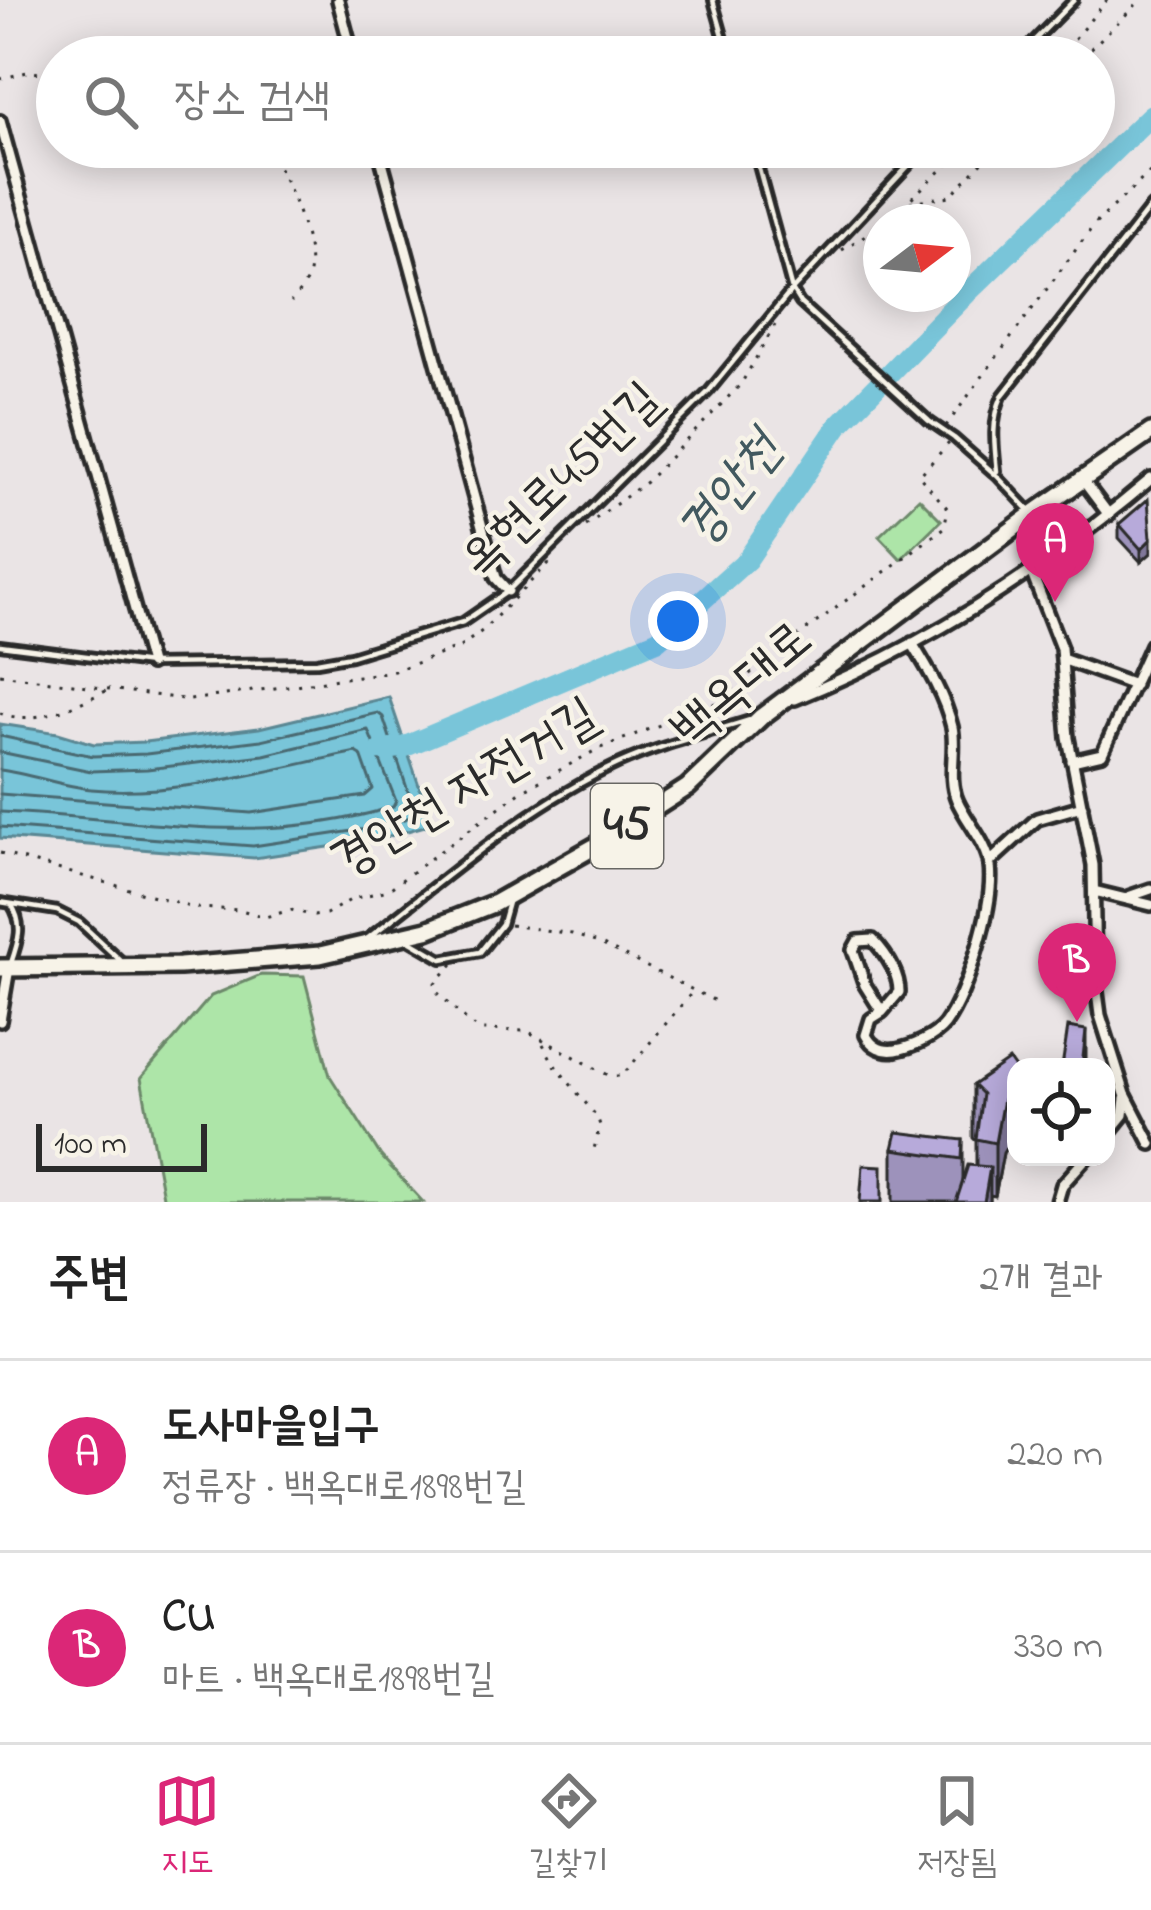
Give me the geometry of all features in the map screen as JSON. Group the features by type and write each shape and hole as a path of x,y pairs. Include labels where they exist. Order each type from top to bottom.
{"main road":[{"name":"백옥대로","path":"4,968 280,959 355,949 463,918 510,895 688,787 767,712 1151,432"}],"street":[{"path":"338,0 347,36"},
{"path":"0,121 150,664"},
{"path":"384,168 496,578 508,591"},
{"path":"1082,479 1109,515"},
{"path":"767,712 912,644 1031,571 1151,479"},
{"path":"1031,571 1056,629 1062,659 1072,761 1094,891 1097,998 1125,1094 1151,1144"},
{"path":"882,1012 855,962 853,950 858,941 872,940 899,981 899,992 882,1012 872,1018 866,1035 886,1051 904,1049 944,1025 974,962 989,896 990,862 956,799 952,782 952,728 932,675 912,644"},
{"path":"1072,761 1102,754 1151,645"},
{"path":"1062,659 1134,685"},
{"path":"990,862 1037,819 1082,806"},
{"path":"1125,898 1151,889"},
{"path":"1094,891 1151,905"},
{"path":"0,1021 4,968"},
{"path":"1115,1125 1123,1115 1125,1094"},
{"path":"1057,1202 1062,1185 1079,1166"}],"lane":[{"path":"713,0 723,36"},
{"path":"1039,36 1074,0"},
{"path":"759,168 792,290 800,303 997,476 1033,514"},
{"name":"옥현로45번길","path":"0,645 150,664 276,664 351,656 463,622 508,591 709,391 792,290 907,168"},
{"path":"997,476 993,436 995,411 1003,396 1151,206"},
{"path":"355,949 502,834 585,782 643,754 767,712"},
{"path":"405,937 430,954 457,958 480,952 502,924 510,895"},
{"path":"0,902 57,911 79,922 107,951 131,967"},
{"path":"4,968 18,944 20,918 10,904"}],"path":[{"path":"1077,36 1107,0"},
{"path":"1104,36 1141,0"},
{"path":"0,79 36,73"},
{"path":"278,168 291,195 309,257 309,275 291,302"},
{"path":"906,204 945,168"},
{"path":"908,202 950,196 977,168"},
{"path":"943,430 1094,225 1151,171"},
{"path":"815,268 863,236"},
{"name":"경안천 자전거길","path":"0,853 197,908 241,910 256,916 291,910 326,914 352,899 388,890 520,792 598,748 716,703 767,659 944,528 948,509 919,476 954,438"},
{"path":"0,674 108,690 66,709 24,718 0,713"},
{"path":"502,924 587,939 719,1003"},
{"path":"457,958 435,983 438,993 457,1012 481,1030 517,1028 610,1076 620,1076 694,990"},
{"path":"542,1042 597,1118 600,1125 593,1153"}],"green space":[{"path":"919,498 941,520 901,559 879,536"},
{"path":"261,975 304,976 330,1076 381,1156 423,1202 164,1202 141,1078 211,996"}],"water":[{"path":"389,697 432,824 376,840 254,858 0,838 0,724 94,744 145,742 259,728"}],"building":[{"path":"1148,499 1151,539 1141,549 1119,524"},
{"path":"1068,1027 1086,1030 1083,1058 1063,1058"},
{"path":"1007,1061 1007,1092 995,1143 976,1139 982,1094 973,1085"},
{"path":"897,1132 963,1140 962,1159 893,1149"},
{"path":"863,1165 882,1166 882,1202 860,1202"},
{"path":"968,1165 990,1167 984,1202 956,1202"}],"waterway":[{"name":"경안천","path":"1115,150 1151,115"},
{"name":"경안천","path":"381,750 404,747 658,640 747,560 838,426 1096,168"}],"place":[{"name":"도사마을입구","path":"1055,602"},
{"name":"CU","path":"1077,1022"}]}
